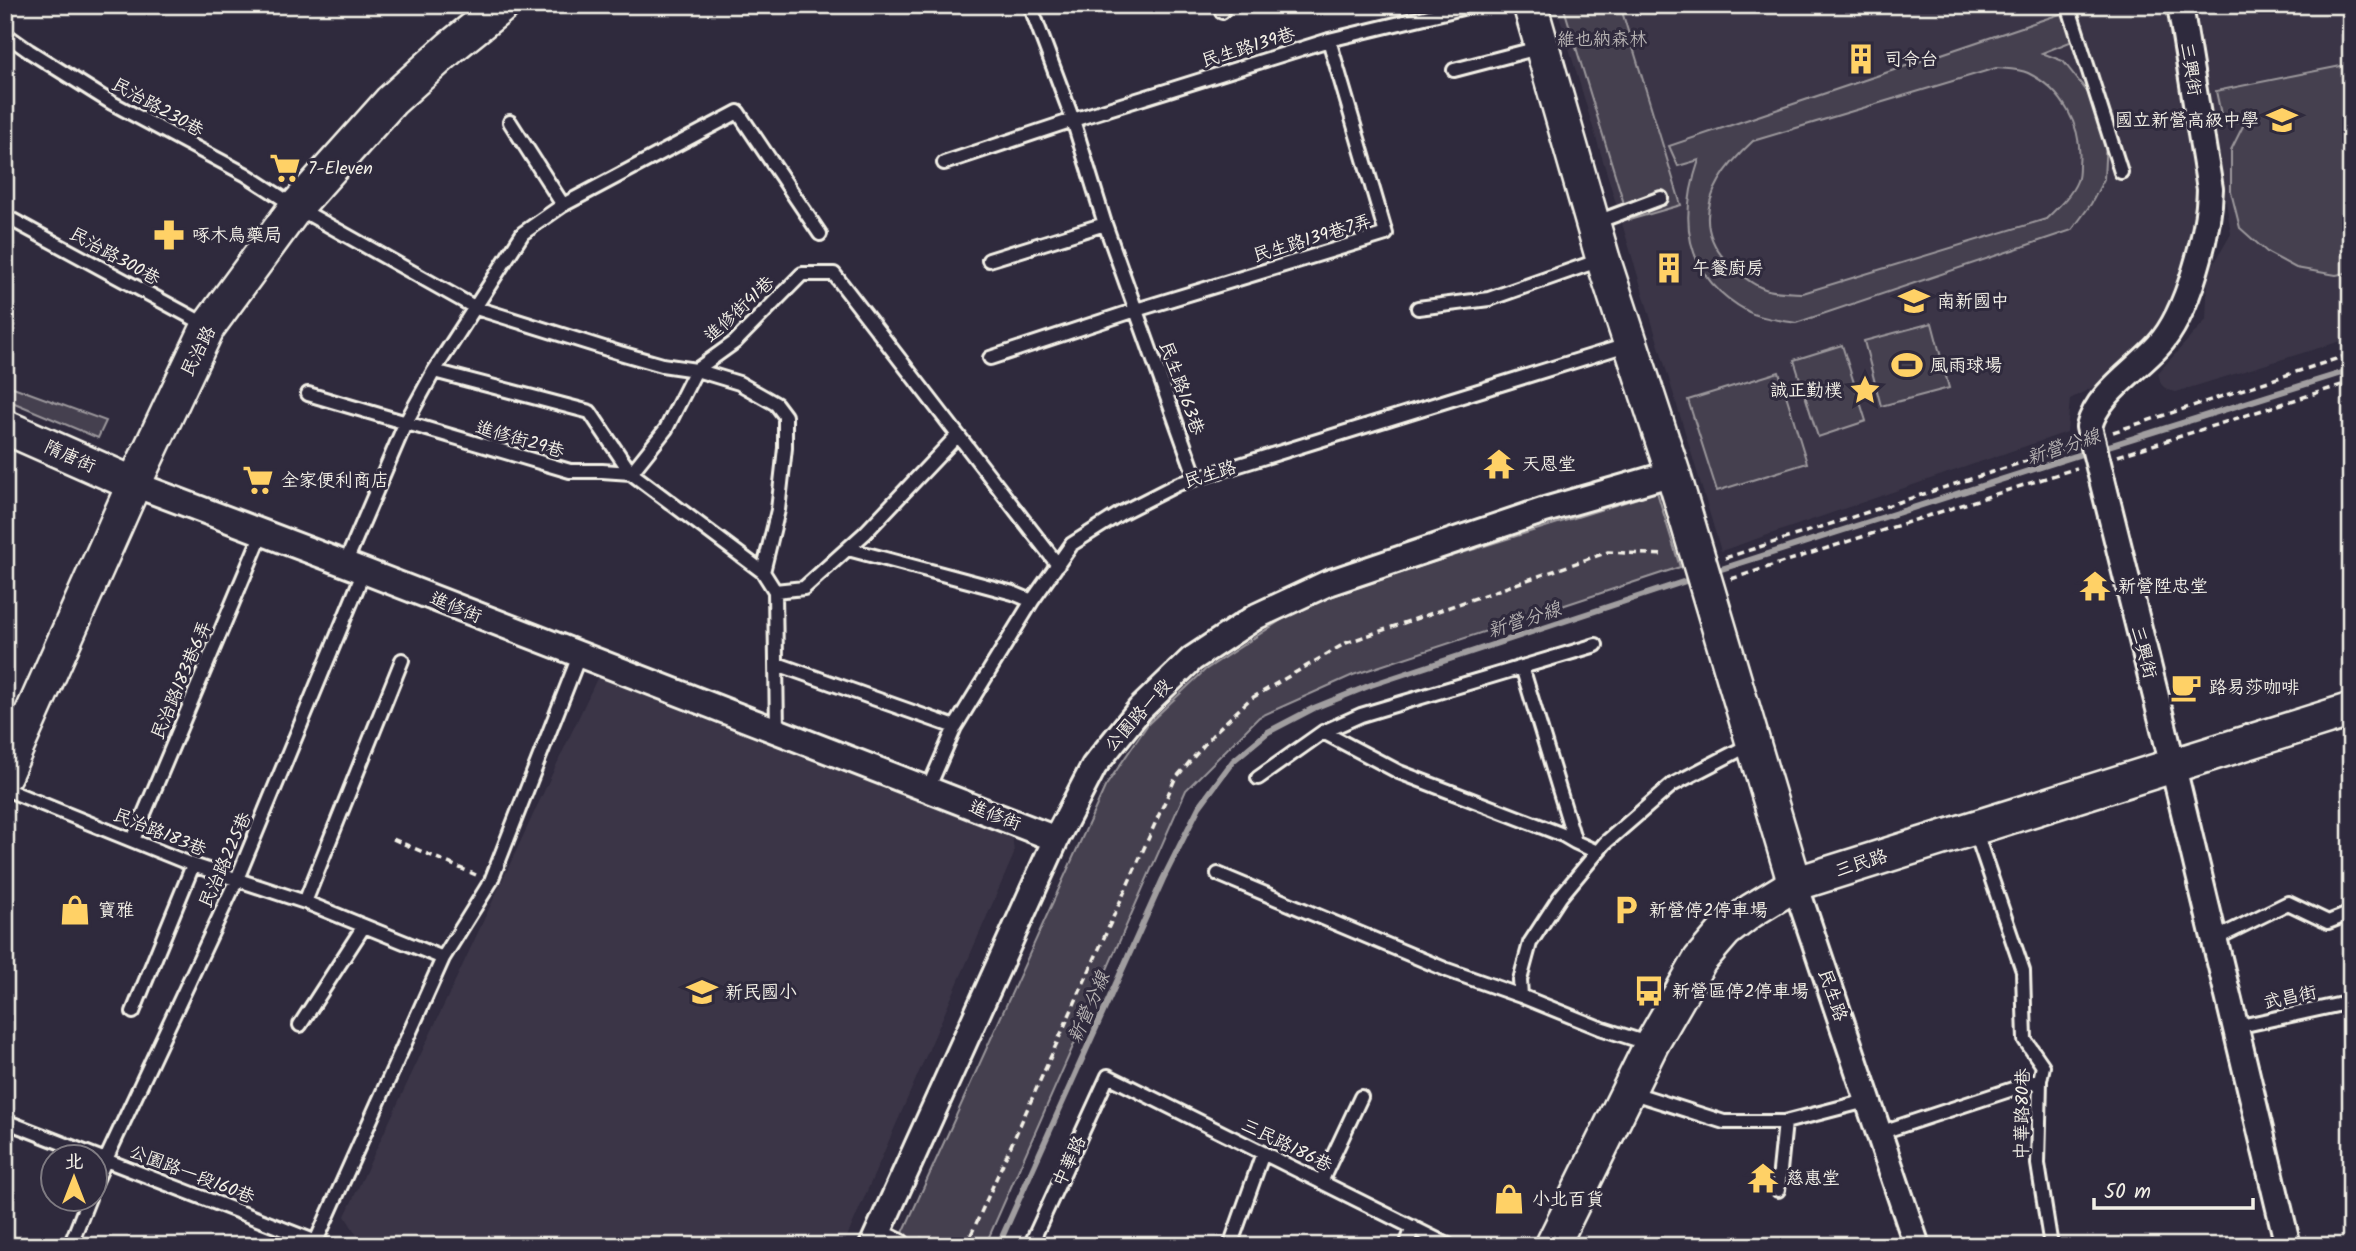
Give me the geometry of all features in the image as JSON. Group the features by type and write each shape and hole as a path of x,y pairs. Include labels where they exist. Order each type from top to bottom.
{"street":[{"name":"民治路","path":"5,774 134,484 208,327 296,207 391,101 503,5"},
{"name":"民生路","path":"1530,5 1603,259 1673,473 1795,884 1917,1246"},
{"name":"三興街","path":"2180,5 2210,189 2210,212 2192,277 2174,323 2160,344 2097,407 2089,427 2288,1246"},
{"name":"隋唐街","path":"5,427 134,484"},
{"name":"公園路一段","path":"891,1241 1056,839 1094,766 1140,709 1192,659 1257,615 1328,583 1545,510 1673,473"},
{"name":"進修街","path":"134,484 1056,839"},
{"name":"三民路","path":"1552,1246 1651,1045 1700,960 1725,931 1751,911 1795,884 2351,710"}],"lane":[{"name":"民生路163巷","path":"1030,5 1073,120 1105,223 1196,478"},
{"name":"民生路139巷","path":"1073,120 1329,40 1475,5"},
{"path":"2068,5 2121,172"},
{"name":"民治路230巷","path":"5,34 112,103 245,174 296,207"},
{"name":"民生路139巷7弄","path":"1136,310 1386,234 1329,40"},
{"path":"1454,70 1542,47"},
{"path":"354,567 405,424 434,371 523,233 563,205 738,112 820,234"},
{"path":"944,163 1073,120"},
{"path":"510,122 563,205"},
{"path":"1593,223 1661,198"},
{"path":"296,207 476,309 630,356 662,365 696,370 739,383 776,404 785,416 785,449 778,510 763,572"},
{"name":"民治路300巷","path":"5,216 208,327"},
{"path":"989,260 1105,223"},
{"path":"1418,308 1489,299 1603,259"},
{"name":"進修街41巷","path":"631,473 666,429 696,370 735,342 802,274 834,274 957,436"},
{"path":"990,358 1136,310"},
{"name":"民生路","path":"928,789 955,727 1032,601 1072,544 1121,513 1178,484 1630,344"},
{"path":"434,371 590,412 631,473 763,572 775,591 777,731"},
{"name":"進修街29巷","path":"308,394 570,471 631,473"},
{"path":"775,591 804,588 865,533 957,436 1058,565"},
{"name":"民治路183巷6弄","path":"133,841 261,533"},
{"path":"848,549 1013,593 1032,601"},
{"name":"民治路225巷","path":"108,1153 237,879 354,567"},
{"path":"1258,778 1323,732 1361,715 1596,645"},
{"path":"319,1244 443,958 491,881 579,656"},
{"path":"305,901 401,660"},
{"path":"777,664 955,727"},
{"path":"1522,667 1575,842"},
{"path":"1323,732 1399,772 1563,835 1597,852"},
{"path":"1521,996 1520,981 1530,943 1560,897 1597,852 1672,785 1753,743"},
{"name":"民治路183巷","path":"5,789 193,865 305,901 443,958"},
{"name":"中華路80巷","path":"1974,827 2023,971 2025,1040 2043,1066 2039,1080 2038,1164 2051,1246"},
{"path":"133,1012 193,865"},
{"path":"1218,874 1447,970 1651,1045"},
{"path":"2215,939 2288,902 2328,922 2351,913"},
{"path":"300,1025 364,926"},
{"name":"武昌街","path":"2236,1027 2351,1002"},
{"name":"三民路186巷","path":"1108,1076 1450,1246"},
{"name":"中華路","path":"1030,1246 1108,1076"},
{"path":"1880,1133 2039,1080"},
{"path":"1630,1092 1724,1122 1785,1122 1870,1100"},
{"path":"1321,1182 1361,1097"},
{"name":"公園路一段160巷","path":"5,1121 60,1142"},
{"path":"1778,1190 1785,1122"},
{"path":"1230,1246 1263,1153"},
{"name":"公園路一段160巷","path":"108,1160 319,1244"},
{"path":"70,1246 84,1212"},
{"path":"1406,1246 1413,1227"}],"path":[{"path":"1698,564 2095,451 2351,354"},
{"path":"966,1246 1175,779 1215,732 1250,699 1346,643 1608,552 1698,564 2095,451 2351,382"},
{"path":"393,839 491,881"},
{"path":"891,1241 938,1246"}],"shaded area":[{"name":"南新國中","path":"1556,5 2165,5 2200,219 2161,352 2070,399 2067,432 1721,551"},
{"name":"國立新營高級中學","path":"2196,5 2351,5 2351,338 2176,392 2167,390 2161,384 2158,373 2206,320 2208,274 2231,234"},
{"name":"新民國小","path":"600,672 1012,832 1014,854 843,1246 380,1246 358,1237 345,1216"}],"green space":[{"name":"維也納森林","path":"1563,5 1620,5 1681,205 1629,220"},
{"path":"2066,12 2075,40 2042,53 2063,61 2089,94 2099,113 2106,140 2104,179 2091,204 2072,230 1796,323 1765,318 1749,312 1712,283 1700,266 1692,247 1689,227 1692,184 1699,160 1678,166 1669,146","holes":["1996,68 2028,73 2040,80 2061,100 2074,124 2078,137 2078,179 2067,197 2046,219 1803,293 1774,291 1754,284 1726,261 1715,245 1709,228 1708,212 1712,196 1729,167 1753,141"]},
{"path":"2351,64 2351,272 2336,275 2296,268 2268,253 2240,228 2231,192 2231,150 2246,120 2223,124 2216,91"},
{"name":"風雨球場","path":"1932,323 1949,388 1881,406 1864,341"},
{"path":"1842,345 1866,421 1818,437 1794,360"},
{"path":"1779,372 1807,463 1717,491 1688,400"},
{"path":"5,384 106,421 98,438 5,399"},
{"path":"1657,492 1680,567 1353,675 1259,717 1186,790 985,1246 897,1246 1105,787 1148,724 1205,670 1301,607 1424,565"}],"waterway":[{"name":"新營分線","path":"2099,449 2351,370"},
{"name":"新營分線","path":"1712,572 2088,452"},
{"name":"新營分線","path":"998,1246 1163,879 1199,807 1233,761 1268,732 1314,708 1371,685 1695,578"}],"place":[{"name":"司令台","path":"1861,59"},
{"name":"國立新營高級中學","path":"2282,120"},
{"name":"7-Eleven","path":"285,168"},
{"name":"啄木鳥藥局","path":"169,235"},
{"name":"午餐廚房","path":"1669,268"},
{"name":"南新國中","path":"1914,301"},
{"name":"風雨球場","path":"1907,365"},
{"name":"誠正勤樸","path":"1865,390"},
{"name":"天恩堂","path":"1499,464"},
{"name":"全家便利商店","path":"258,480"},
{"name":"新營陞忠堂","path":"2095,586"},
{"name":"路易莎咖啡","path":"2186,687"},
{"name":"寶雅","path":"75,910"},
{"name":"新營停2停車場","path":"1626,910"},
{"name":"新營區停2停車場","path":"1649,991"},
{"name":"新民國小","path":"702,992"},
{"name":"慈惠堂","path":"1763,1178"},
{"name":"小北百貨","path":"1509,1199"}]}
